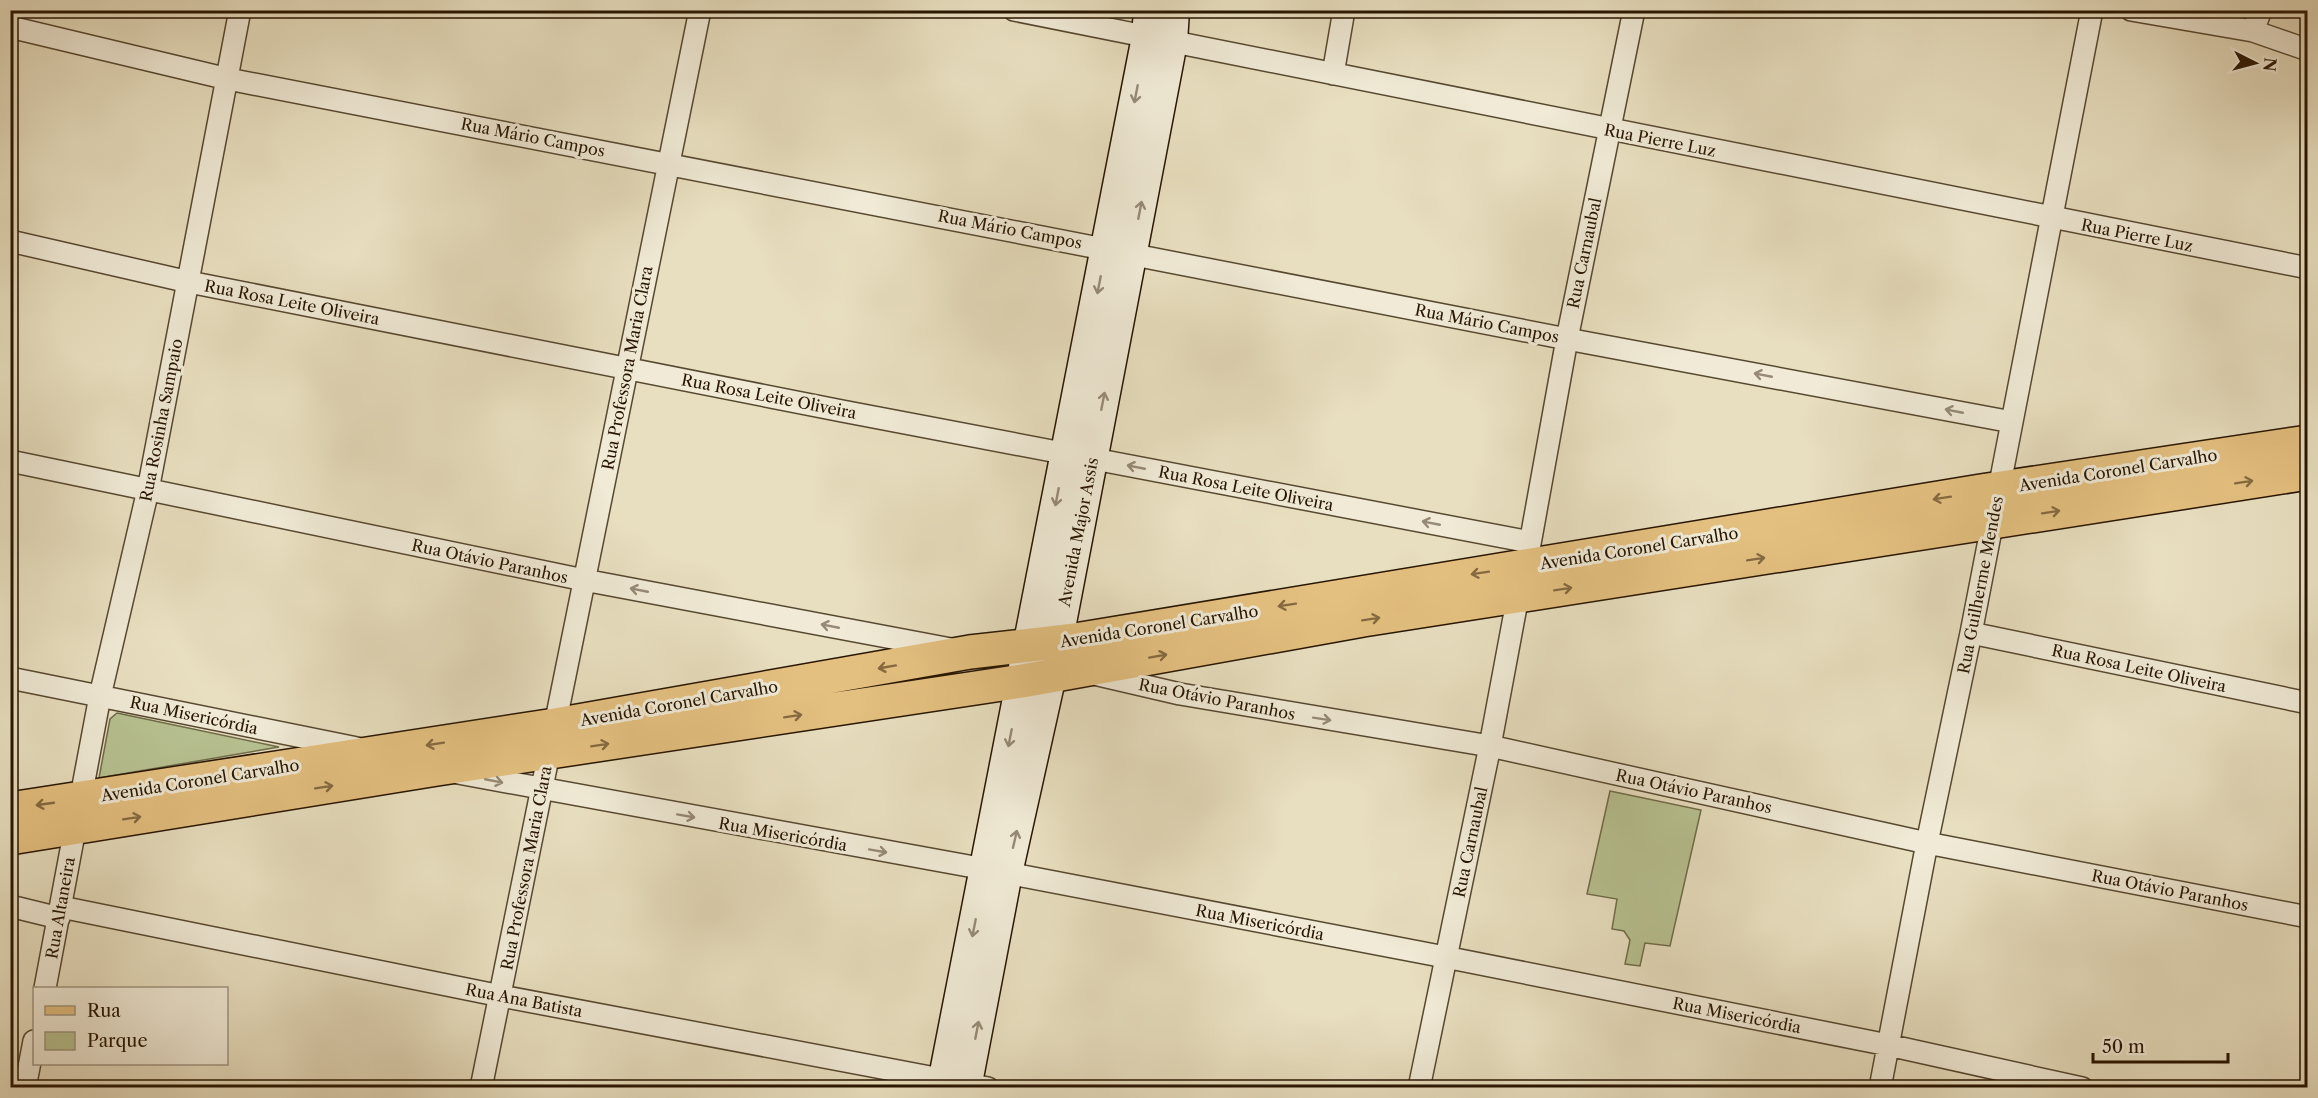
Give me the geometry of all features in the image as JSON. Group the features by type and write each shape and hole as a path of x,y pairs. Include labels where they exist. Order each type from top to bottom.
{"main road":[{"name":"Avenida Coronel Carvalho","path":"10,809 77,813 437,769 552,739 970,652 1042,644 1524,568 1999,489 2307,442"},
{"name":"Avenida Coronel Carvalho","path":"10,838 77,813 378,753 552,739 1051,675 1353,622 1524,568 1993,521 2307,473"}],"street":[{"name":"Rua Rosinha Sampaio","path":"77,813 100,696 148,490 240,10"},
{"name":"Rua Professora Maria Clara","path":"481,1088 700,10"},
{"name":"Rua Pierre Luz","path":"1014,10 1156,30 1333,74 2307,268"},
{"name":"Avenida Major Assis","path":"961,1085 996,872 1051,675 1042,644 1119,251 1156,30 1174,10"},
{"path":"1333,74 1344,10"},
{"name":"Rua Carnaubal","path":"1419,1088 1490,746 1567,339 1634,10"},
{"name":"Rua Guilherme Mendes","path":"1880,1088 2092,10"},
{"path":"2131,10 2253,32 2307,50"},
{"path":"2253,32 2261,10"},
{"name":"Rua Mário Campos","path":"10,27 228,79 1567,339 2012,422"},
{"name":"Rua Rosa Leite Oliveira","path":"10,241 189,282 1079,456 1524,568"},
{"name":"Rua Otávio Paranhos","path":"10,461 584,580 970,652"},
{"name":"Rua Rosa Leite Oliveira","path":"1971,633 2307,703"},
{"name":"Rua Otávio Paranhos","path":"1051,675 1180,694 1490,746 1927,843 2307,917"},
{"name":"Rua Misericórdia","path":"10,678 378,753"},
{"name":"Rua Misericórdia","path":"437,769 1445,957 1888,1045 2082,1088"},
{"name":"Rua Altaneira","path":"45,987 77,813"},
{"name":"Rua Ana Batista","path":"10,906 60,913 501,996 961,1085"},
{"path":"25,1088 33,1046"}],"green space":[{"path":"117,713 279,747 99,778 110,719"},
{"path":"1610,791 1701,810 1670,946 1645,943 1640,966 1625,964 1630,940 1624,931 1612,929 1617,899 1587,894"}]}
